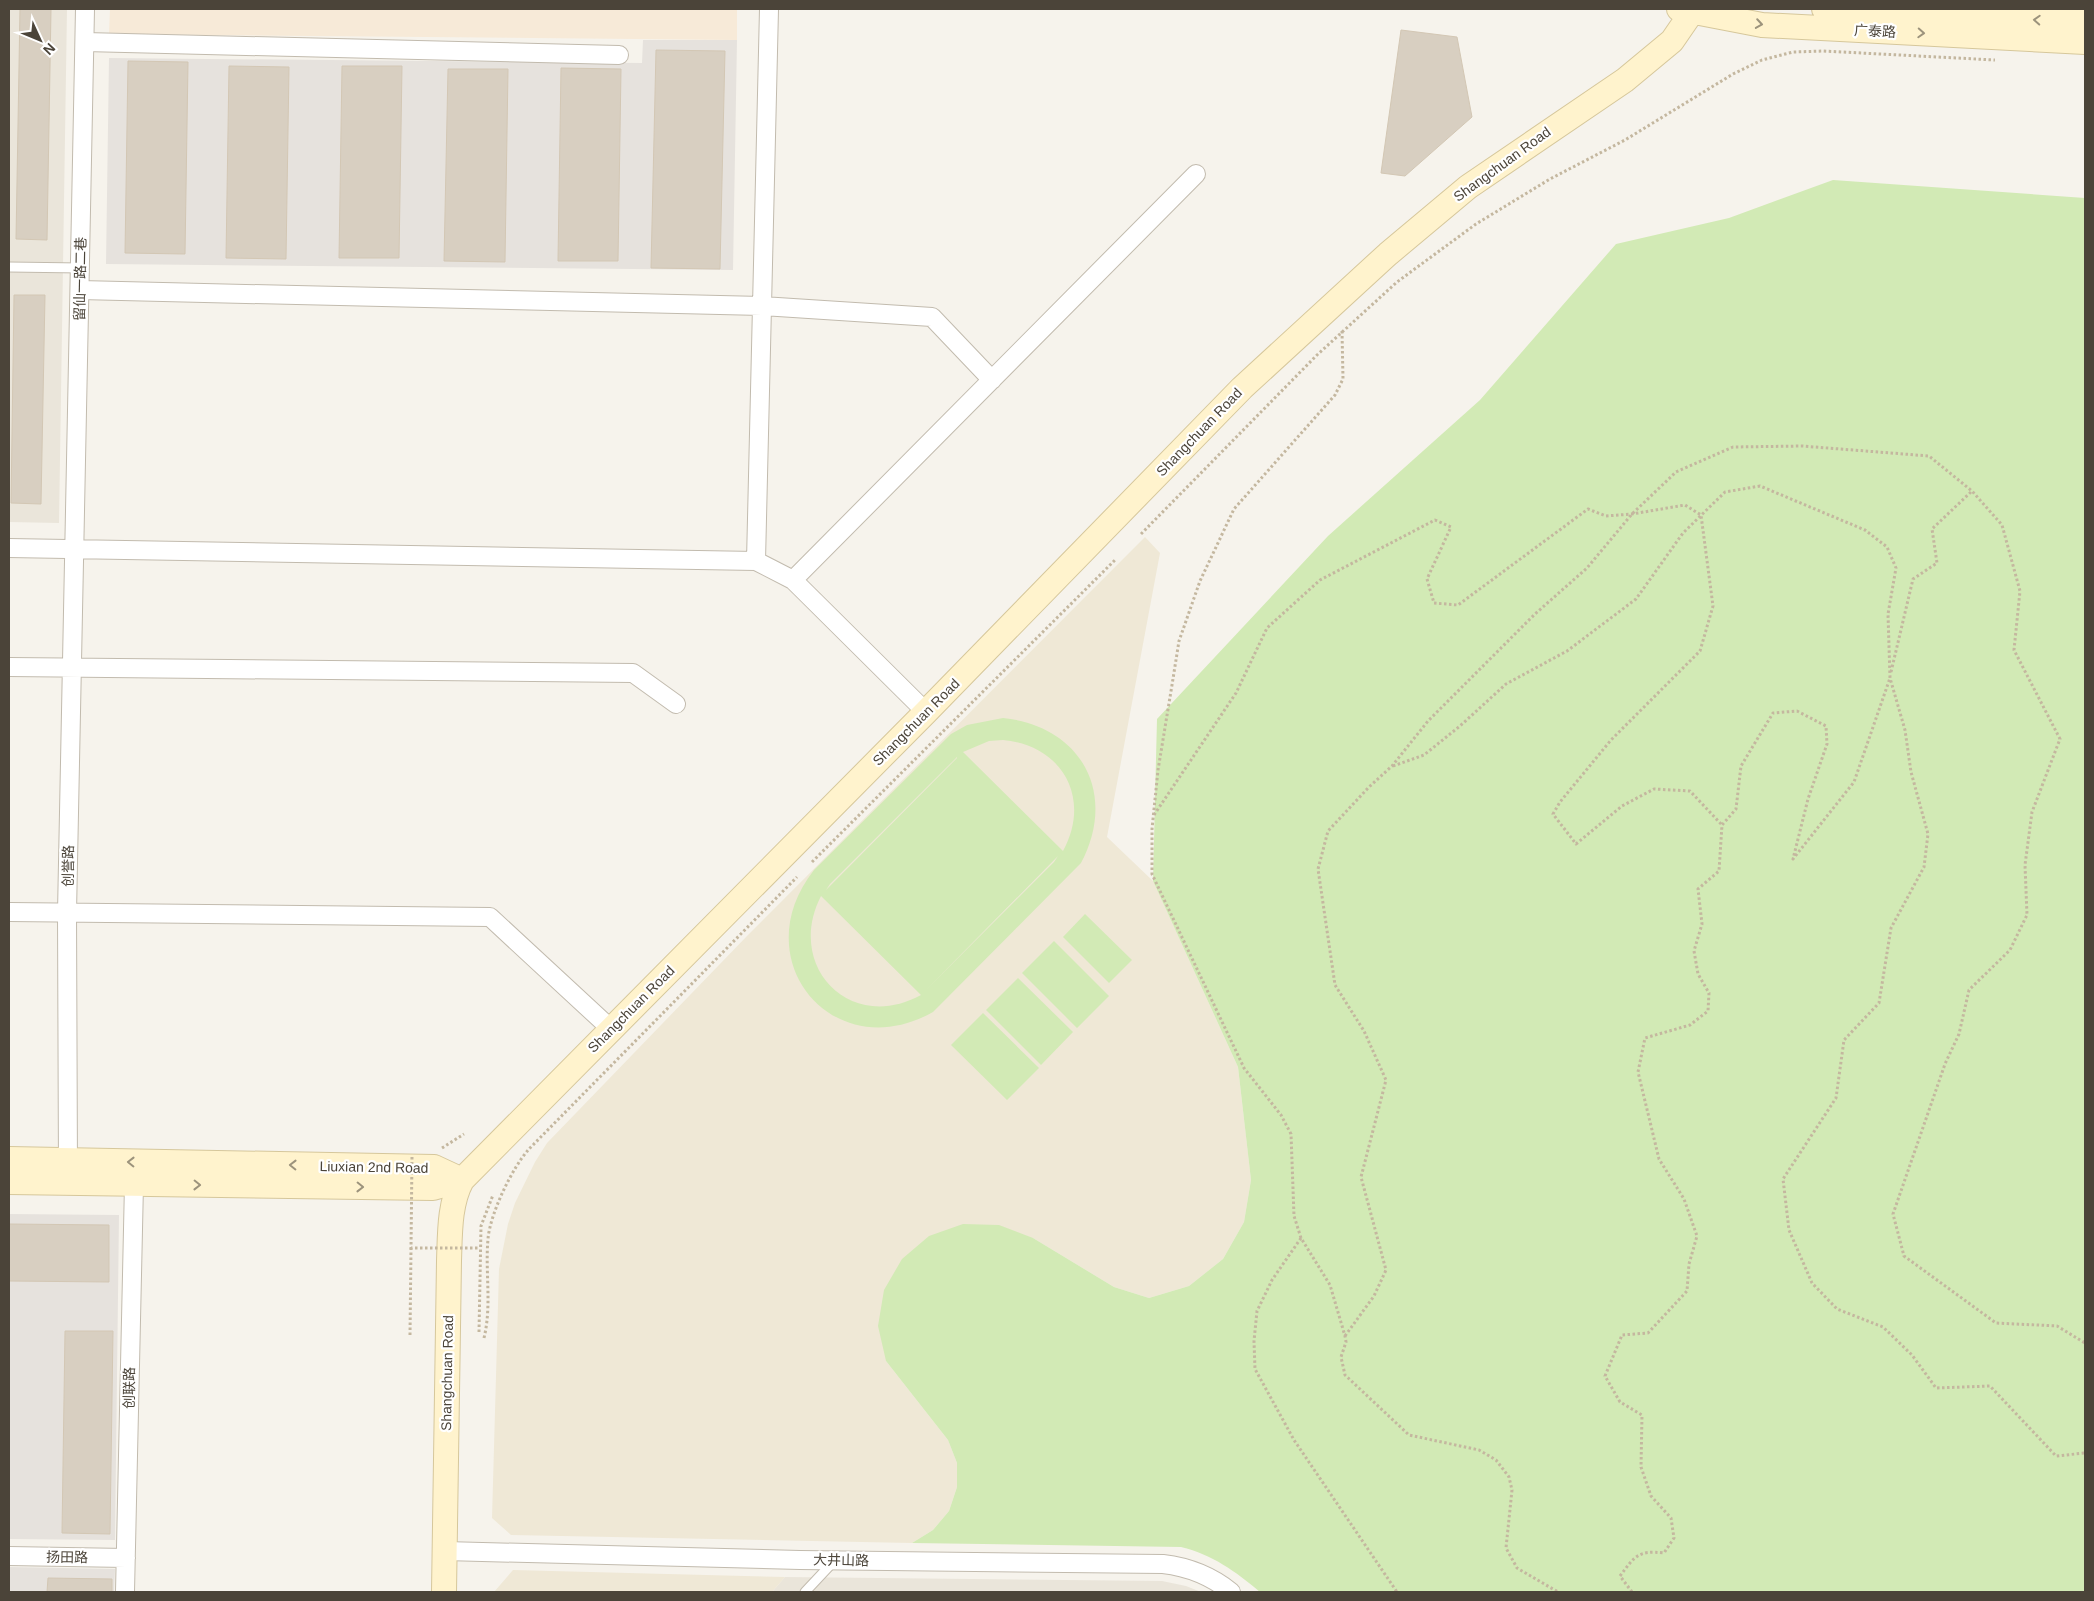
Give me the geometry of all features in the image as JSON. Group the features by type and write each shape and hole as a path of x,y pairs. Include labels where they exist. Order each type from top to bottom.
{"main road":[{"path":"1688,9 1722,9"},
{"name":"广泰路","path":"1688,9 1762,25 2085,42"},
{"name":"Shangchuan Road","path":"444,1592 450,1222 458,1188 462,1180 926,712 1242,388 1388,254 1468,187 1626,80 1672,41 1688,9"},
{"name":"广泰路","path":"1824,9 2085,22"},
{"name":"Liuxian 2nd Road","path":"9,1160 134,1184 433,1188 462,1180"},
{"name":"Liuxian 2nd Road","path":"9,1182 68,1172 434,1167 462,1180"}],"street":[{"name":"留仙一路二巷","path":"76,549 86,9"},
{"path":"756,561 769,9"},
{"path":"85,42 619,55"},
{"path":"793,580 1196,174"},
{"path":"80,290 762,306 932,317 992,380"},
{"path":"9,548 756,561 793,580 926,712"},
{"name":"创誉路","path":"68,1172 66,913 76,549"},
{"path":"9,667 633,673 676,704"},
{"path":"9,912 490,917 611,1029"},
{"name":"创联路","path":"125,1592 134,1184"},
{"name":"大井山路","path":"445,1551 836,1560 1163,1564 1184,1567 1205,1575 1231,1592"},
{"name":"扬田路","path":"9,1556 126,1558"}],"lane":[{"path":"9,267 81,268"},
{"path":"806,1592 836,1560"}],"path":[{"path":"1141,534 1342,331 1397,282 1476,224 1550,179 1625,140 1733,74 1762,60 1793,52 1823,51 1998,60"},
{"path":"1342,331 1343,379 1335,395 1234,509 1200,581 1179,641 1158,770 1152,874 1244,1068 1281,1115 1291,1134 1294,1216 1301,1238 1330,1284 1346,1342 1341,1357 1345,1375 1409,1435 1479,1450 1496,1460 1509,1477 1512,1490 1506,1548 1517,1568 1558,1592"},
{"path":"1345,1336 1374,1296 1386,1270 1360,1177 1386,1080 1364,1031 1335,985 1318,869 1328,831 1369,787 1392,766 1428,721 1536,614 1587,568 1632,514 1676,472 1733,447 1802,446 1928,456 1972,491 2002,524 2020,591 2014,650 2060,738 2032,812 2025,865 2027,915 2010,950 1969,990 1959,1034 1945,1064 1893,1214 1904,1256 1996,1323 2057,1326 2085,1343"},
{"path":"1392,766 1424,755 1460,726 1506,684 1568,651 1636,599 1683,533 1725,492 1760,486 1865,530 1887,547 1896,568 1888,614 1890,678 1905,730 1911,772 1928,834 1924,867 1890,928 1879,1003 1844,1040 1836,1098 1783,1179 1789,1230 1812,1283 1837,1309 1883,1327 1912,1355 1936,1388 1990,1386 2056,1456 2085,1453"},
{"path":"1632,1592 1620,1576 1633,1559 1645,1551 1664,1553 1674,1538 1671,1518 1651,1496 1641,1467 1642,1415 1620,1402 1605,1376 1622,1335 1648,1332 1687,1291 1689,1264 1697,1236 1684,1199 1659,1159 1638,1072 1645,1038 1690,1025 1708,1011 1709,993 1698,974 1694,951 1702,924 1698,889 1719,871 1722,825 1736,809 1741,766 1773,713 1798,711 1826,726 1827,744 1808,799 1793,859 1854,782 1890,678 1913,579 1937,563 1932,529 1972,491"},
{"path":"1154,816 1236,693 1268,628 1320,580 1435,520 1451,527 1427,579 1434,603 1458,605 1588,509 1606,516 1632,514 1685,505 1701,515"},
{"path":"1701,515 1713,606 1700,651 1611,740 1560,802 1553,814 1576,844 1622,806 1654,789 1690,791 1722,825"},
{"path":"812,862 1115,560"},
{"path":"484,1338 489,1318 488,1250 490,1225 518,1163 529,1149 796,877"},
{"path":"410,1336 412,1157"},
{"path":"478,1332 481,1226 493,1195"},
{"path":"1301,1238 1272,1280 1257,1311 1254,1341 1255,1369 1294,1440 1397,1592"},
{"path":"411,1248 480,1248"}],"shaded area":[{"path":"9,9 67,9 59,523 9,522"},
{"path":"110,9 737,9 737,40 109,34"},
{"path":"643,40 737,40 733,270 106,264 109,58 642,63"},
{"path":"1145,537 1160,553 1107,837 1153,881 1238,1067 1251,1180 1244,1222 1223,1259 1189,1286 1149,1298 1114,1287 1033,1238 886,1361 948,1440 957,1463 957,1487 949,1511 933,1530 912,1543 511,1535 492,1518 499,1269 508,1224 515,1203 535,1162 547,1143 747,936"},
{"path":"9,1214 119,1215 115,1540 9,1539"},
{"path":"9,1567 115,1569 114,1592 9,1592"},
{"path":"513,1570 785,1577 772,1592 494,1592"},
{"path":"785,1577 1162,1581 1186,1586 1201,1592 772,1592"}],"green space":[{"path":"1833,180 2085,198 2085,1592 1260,1592 1242,1577 1213,1559 1181,1547 912,1543 933,1530 949,1511 957,1487 957,1463 948,1440 886,1361 878,1326 884,1290 902,1259 929,1236 963,1224 999,1225 1033,1238 1114,1287 1149,1298 1189,1286 1223,1259 1244,1222 1251,1180 1238,1067 1153,881 1157,719 1328,536 1480,400 1616,244 1729,218"},
{"path":"1003,718 1030,724 1053,734 1072,749 1085,767 1093,788 1095,812 1091,837 1081,863 933,1012 897,1026 863,1026 833,1015 810,996 794,969 789,938 795,904 814,870 951,734 967,725","holes":["1003,740 1024,744 1041,752 1056,763 1066,778 1072,794 1074,812 1071,831 1063,851 963,752 989,741","957,757 826,890 830,884","1058,856 1054,862 927,989","821,896 921,995 895,1005 870,1006 849,999 831,986 818,968 811,946 812,922"]},
{"path":"1085,914 1132,960 1109,983 1063,937"},
{"path":"1054,941 1109,996 1077,1028 1022,973"},
{"path":"1018,978 1073,1032 1041,1065 986,1010"},
{"path":"983,1013 1039,1068 1007,1100 951,1045"}],"building":[{"path":"20,9 51,9 47,240 16,239"},
{"path":"1401,30 1457,37 1472,117 1405,176 1381,173"},
{"path":"656,50 725,51 720,269 651,268"},
{"path":"128,61 188,62 185,254 125,253"},
{"path":"229,66 289,67 286,259 226,258"},
{"path":"342,66 402,66 399,258 339,258"},
{"path":"561,68 621,69 618,261 558,261"},
{"path":"448,69 508,69 505,262 444,261"},
{"path":"14,295 45,295 41,504 11,503"},
{"path":"9,1224 109,1225 109,1282 9,1281"},
{"path":"65,1331 113,1331 110,1534 62,1533"},
{"path":"48,1578 112,1579 112,1592 47,1592"}]}
